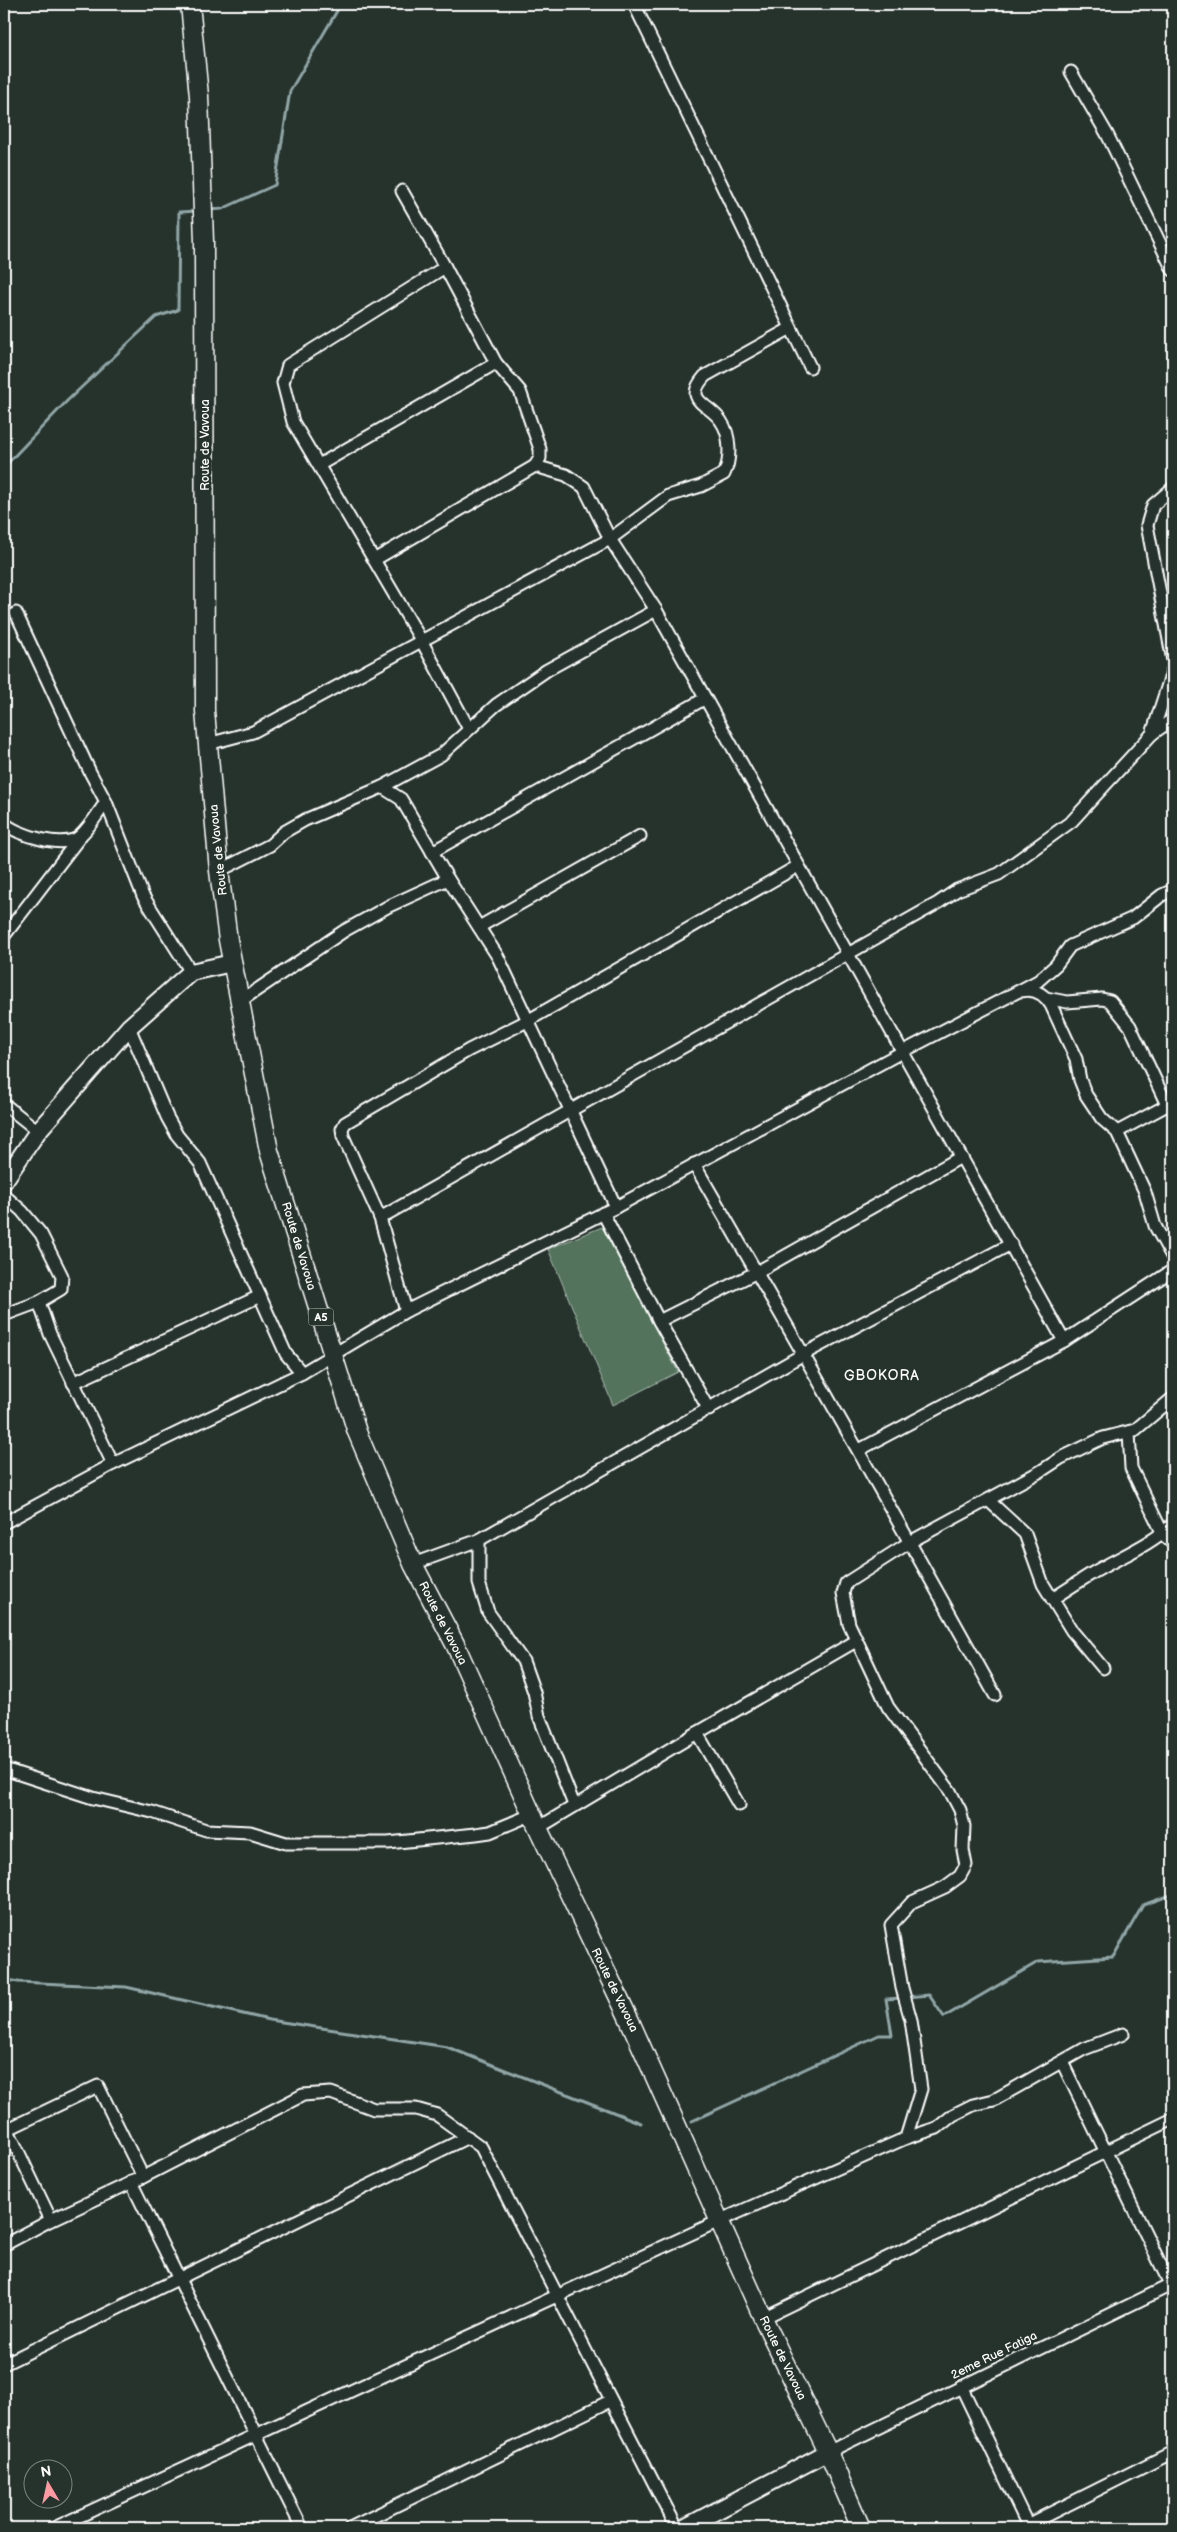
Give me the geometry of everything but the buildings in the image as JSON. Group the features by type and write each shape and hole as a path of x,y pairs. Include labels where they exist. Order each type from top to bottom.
{"main road":[{"name":"Route de Vavoua","path":"190,4 199,96 204,242 205,711 219,871 232,963 269,1151 358,1432 413,1564 455,1644 535,1821 629,2019 763,2318 828,2452 861,2528"}],"street":[{"path":"634,4 810,367"},
{"path":"1071,72 1107,134 1173,270"},
{"path":"374,560 535,466 540,458 540,449 520,391 496,364 402,191"},
{"path":"445,267 288,365 283,383 294,422 421,640 469,729"},
{"path":"208,744 253,732 610,539 668,496 701,486 724,474 729,454 725,429 721,421 698,400 696,393 698,384 705,376 791,328"},
{"path":"319,465 496,364"},
{"path":"535,466 566,475 584,487 610,539 656,610 1064,1341"},
{"path":"1173,488 1153,505 1147,525 1173,661"},
{"path":"219,871 270,845 284,832 305,820 382,787 441,755 496,705 547,670 656,610"},
{"path":"16,613 90,772 106,802 143,896 191,972"},
{"path":"1152,734 1173,669"},
{"path":"432,852 704,699"},
{"path":"380,1218 938,903 957,890 999,874 1072,821 1152,734 1173,719"},
{"path":"382,787 401,799 448,879 498,957 616,1207"},
{"path":"4,936 106,802"},
{"path":"4,823 12,830 25,835 59,841 80,837"},
{"path":"479,927 640,836"},
{"path":"406,1311 380,1218 343,1136 342,1129 345,1123 469,1050 529,1020 798,866"},
{"path":"239,1002 344,931 389,906 448,879"},
{"path":"4,1523 113,1464 302,1372 406,1311 616,1207 902,1052 1016,993 1048,974 1070,946 1133,918 1162,895 1173,890"},
{"path":"4,1181 38,1131 128,1027 191,972 232,963"},
{"path":"1016,993 1035,990 1046,998 1067,1002 1102,999 1110,1001 1130,1026 1170,1104 1117,1132"},
{"path":"1046,998 1076,1059 1080,1080 1086,1095 1102,1119 1117,1132 1145,1192 1154,1226 1173,1258"},
{"path":"128,1027 166,1117 176,1135 200,1163 286,1354 302,1372"},
{"path":"4,1104 38,1131"},
{"path":"658,1321 756,1272 961,1157"},
{"path":"694,1164 802,1355 859,1450 994,1695"},
{"path":"4,1195 22,1211 41,1234 62,1276 60,1289 39,1302 4,1315"},
{"path":"603,1213 658,1321 709,1410"},
{"path":"413,1564 478,1540 709,1410 802,1355 1011,1244"},
{"path":"859,1450 1064,1341 1173,1270"},
{"path":"73,1383 260,1296"},
{"path":"39,1302 50,1334 113,1464"},
{"path":"906,2138 921,2089 911,2020 902,1988 891,1926 912,1902 945,1886 960,1876 966,1865 963,1850 964,1826 960,1810 950,1791 888,1707 856,1641 842,1593 846,1583 910,1542 1061,1458 1103,1438 1135,1430 1173,1398"},
{"path":"1129,1432 1131,1468 1163,1534 1173,1544"},
{"path":"988,1500 1025,1534 1043,1584 1072,1631 1103,1668"},
{"path":"1052,1599 1092,1573 1135,1552 1163,1534 1173,1524"},
{"path":"478,1540 479,1583 488,1612 523,1661 534,1692 539,1716 574,1805"},
{"path":"4,1769 93,1798 152,1812 206,1830 250,1832 286,1843 388,1843 490,1832 535,1821 574,1805 856,1641"},
{"path":"697,1733 739,1805"},
{"path":"54,2528 720,2221 906,2138 938,2128 953,2115 973,2105 994,2100 1084,2049 1123,2034"},
{"path":"1062,2062 1172,2286"},
{"path":"50,2220 5,2128 98,2086 143,2177"},
{"path":"4,2245 50,2220 143,2177 303,2095 331,2093 374,2109 416,2109 437,2115 481,2146 556,2296 677,2528"},
{"path":"763,2318 1173,2119"},
{"path":"4,2364 178,2277 468,2137"},
{"path":"131,2182 302,2528"},
{"name":"2eme Rue Fatiga","path":"828,2452 1172,2286"},
{"path":"962,2386 1028,2527 1173,2452"},
{"path":"350,2528 610,2401"},
{"path":"684,2528 828,2452"}],"green space":[{"path":"602,1227 678,1372 613,1405 548,1249"}],"waterway":[{"path":"209,210 222,209 275,185 290,91 341,4"},
{"path":"4,467 67,401 156,317 178,310 179,212 198,211"},
{"path":"908,1997 929,1995 944,2017 1038,1962 1113,1957 1143,1905 1171,1895 1173,1884"},
{"path":"4,1979 18,1982 126,1987 269,2020 447,2047 641,2123"},
{"path":"692,2121 879,2035 892,2035 886,1999 902,1998"}],"district":[{"name":"GBOKORA","path":"882,1375"}]}
